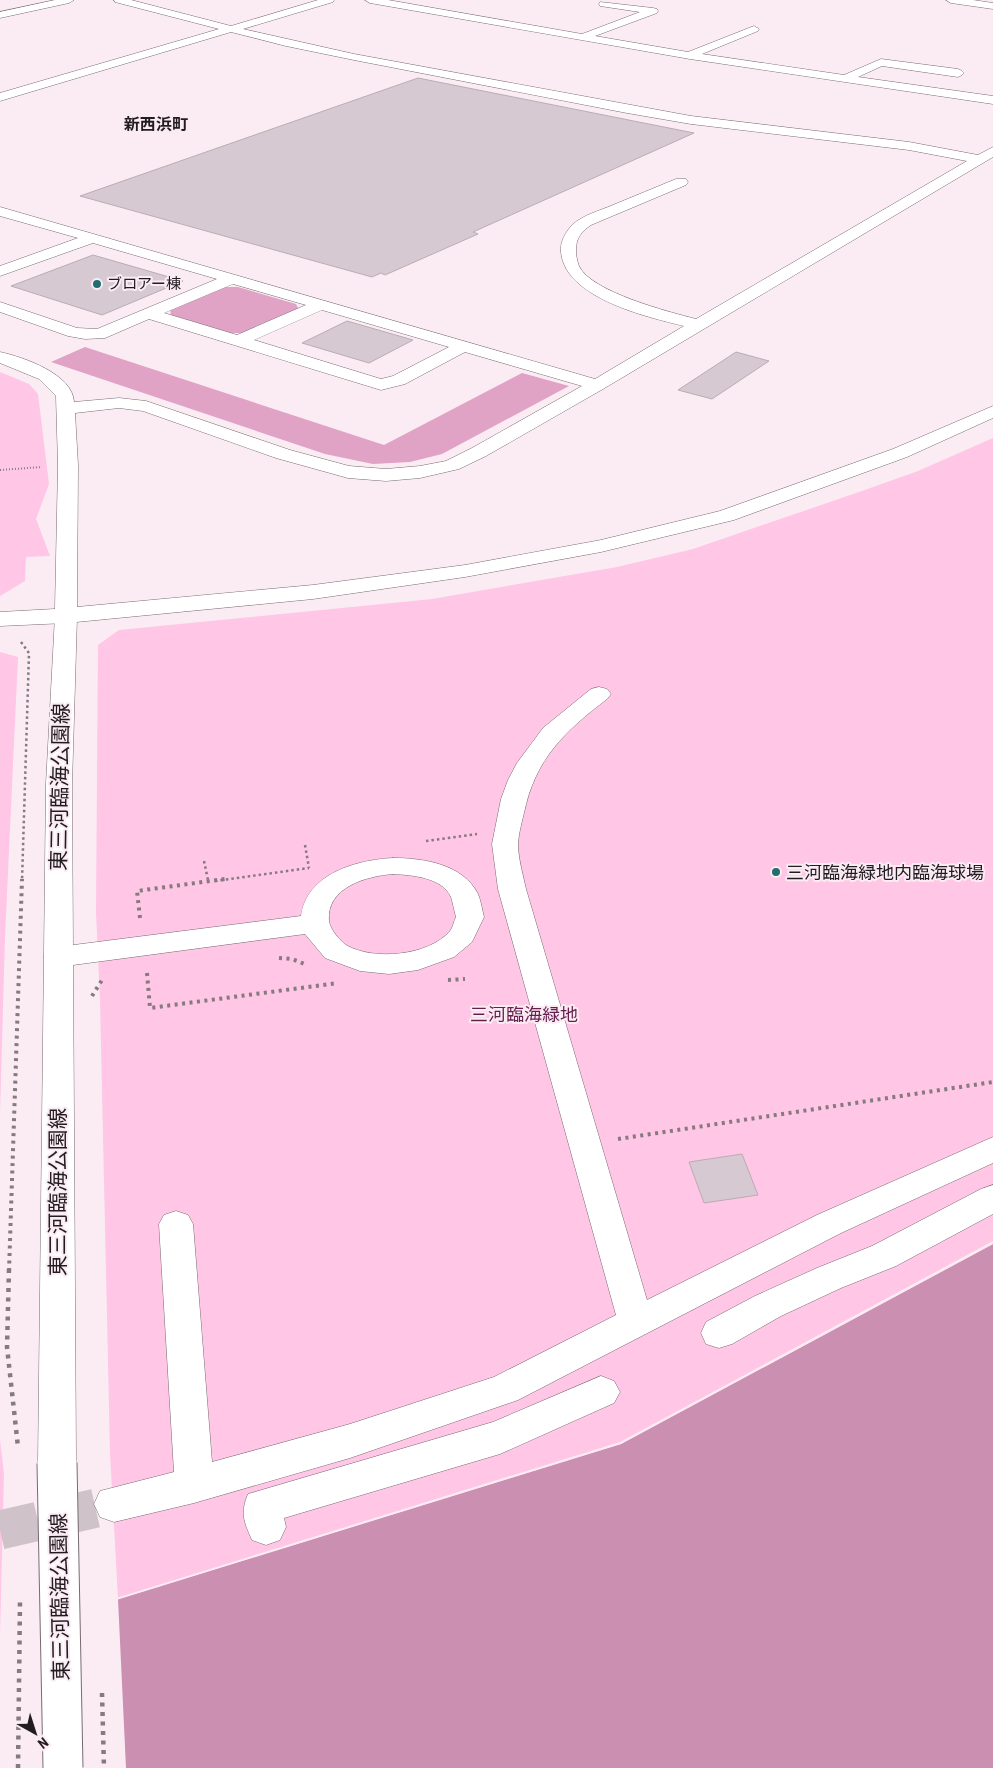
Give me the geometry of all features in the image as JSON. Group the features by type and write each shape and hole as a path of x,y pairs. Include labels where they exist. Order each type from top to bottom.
{"street":[{"path":"0,15 69,0"},
{"path":"119,0 354,57 648,113"},
{"path":"0,97 329,0"},
{"path":"370,0 690,56 992,100"},
{"path":"412,7 435,0"},
{"path":"951,0 993,6"},
{"path":"580,38 653,11 604,4"},
{"path":"522,27 545,20"},
{"path":"690,56 754,29"},
{"path":"765,67 776,61"},
{"path":"844,79 880,62 958,73"},
{"path":"489,90 595,109 648,113 986,155"},
{"path":"66,408 119,403 134,404 320,466 348,472 386,476 435,470 466,459 986,155"},
{"path":"681,182 591,219 578,227 570,235 568,245 573,268 582,278 601,291 620,301 699,324"},
{"path":"0,211 90,239 597,384"},
{"path":"0,271 90,239"},
{"path":"0,307 85,334 106,332 231,279"},
{"path":"238,341 320,305"},
{"path":"150,314 381,385 399,380 464,346"},
{"name":"東三河臨海公園線","path":"0,357 48,377 61,389 65,396 66,408 68,465 66,616 58,784 57,1463 63,1768"},
{"path":"0,619 66,616 313,592 465,571 601,546 727,516 900,453 993,411"},
{"path":"599,694 567,717 538,749 520,777 511,809 505,847 512,889 636,1323"},
{"path":"381,866 412,867 440,875 459,888 467,901 470,911 462,934 448,948 424,959 398,965 364,962 341,954 326,944 315,923 316,907 325,892 350,875 381,866"},
{"path":"58,957 315,923"},
{"path":"114,1504 194,1485 350,1441 505,1389 829,1224 993,1149"},
{"path":"719,1333 768,1306 829,1278 884,1256 993,1198"},
{"path":"176,1224 194,1485"},
{"path":"266,1527 262,1507 500,1437 601,1392"}],"path":[{"path":"0,470 68,465"},
{"path":"13,640 22,642 29,653 7,1346 19,1451"},
{"path":"419,842 507,830"},
{"path":"305,845 309,868"},
{"path":"204,861 208,880"},
{"path":"140,920 137,891 208,880 315,868"},
{"path":"276,957 292,959 310,966"},
{"path":"147,970 150,1008 344,982 335,978"},
{"path":"438,981 465,978"},
{"path":"586,1144 993,1082"},
{"path":"18,1768 20,1599"}],"green space":[{"path":"0,372 29,384 38,394 49,484 36,519 50,556 26,557 25,581 0,596"},
{"name":"三河臨海緑地","path":"993,438 993,1244 621,1444 118,1598 110,1453 100,1000 96,912 98,645 119,630 432,599 617,567 693,549 918,471"},
{"path":"0,652 18,657 5,937 0,1114"},
{"path":"0,1440 4,1474 0,1636"}],"shaded area":[{"path":"222,287 238,287 296,304 299,310 247,333 230,333 171,315 170,309"},
{"path":"85,347 384,445 522,373 569,386 442,454 410,462 373,464 325,454 51,362"},
{"path":"993,1244 993,1768 0,1768 0,1636 621,1444"}],"pier":[{"path":"993,1241 993,1244 621,1444 118,1599 126,1768 0,1768 0,1634 620,1442"}],"building":[{"path":"418,78 694,133 473,232 478,234 385,275 381,273 372,277 80,196"},
{"name":"ブロアー棟","path":"93,255 183,281 102,315 11,286"},
{"path":"347,321 413,340 369,363 302,343"},
{"path":"736,352 769,361 712,399 678,390"},
{"path":"742,1154 758,1195 704,1203 689,1162"}],"tunnel":[{"path":"0,1530 114,1504"}],"place":[{"name":"ブロアー棟","path":"97,284"},
{"name":"三河臨海緑地内臨海球場","path":"776,872"}],"district":[{"name":"新西浜町","path":"156,124"}]}
